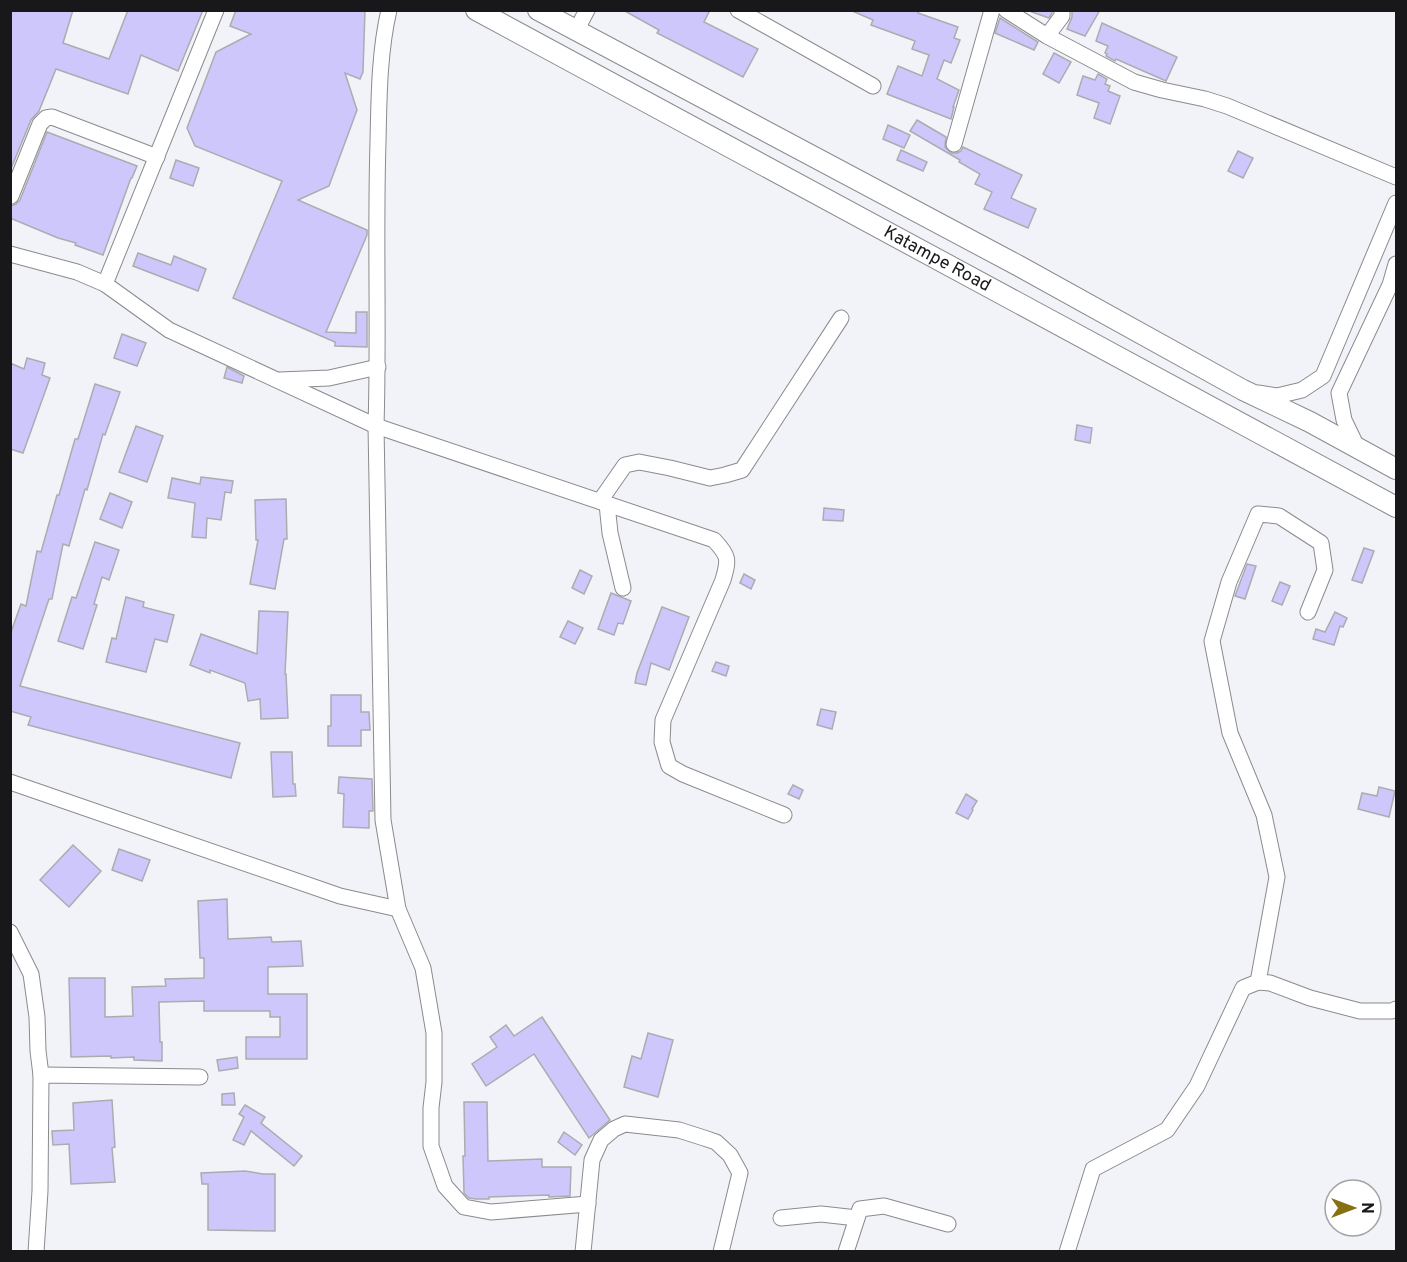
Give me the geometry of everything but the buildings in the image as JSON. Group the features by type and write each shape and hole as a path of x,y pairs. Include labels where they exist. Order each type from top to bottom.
{"main road":[{"name":"Katampe Road","path":"476,10 1396,507"},
{"name":"Katampe Road","path":"538,10 566,22 1019,266 1243,390 1310,422 1396,469"}],"street":[{"path":"105,284 216,10"},
{"path":"389,10 380,70 378,146 376,426 383,820 398,909 423,968 434,1033 430,1146 445,1186 464,1207 491,1212 588,1204"},
{"path":"566,22 587,10"},
{"path":"738,10 873,86"},
{"path":"954,144 992,10"},
{"path":"1006,10 1047,36 1134,82 1227,106 1396,177"},
{"path":"1047,36 1062,16 1062,10"},
{"path":"11,196 40,124 46,118 52,117 157,157"},
{"path":"1243,390 1277,396 1302,390 1323,376 1396,203"},
{"path":"10,254 77,272 105,284 169,330 376,426 714,540 724,551 728,564 663,720 662,742 669,766 683,774 784,815"},
{"path":"1356,447 1344,420 1340,393 1390,285 1396,264"},
{"path":"623,588 603,502 625,465 639,462 710,478 742,470 840,318"},
{"path":"278,380 329,378 378,367"},
{"path":"1258,982 1277,877 1263,815 1230,733 1212,641 1228,582 1258,514 1279,516 1321,543 1325,570 1308,612"},
{"path":"10,782 340,896 398,909"},
{"path":"10,933 31,974 37,1017 41,1075 40,1191 36,1251"},
{"path":"1066,1251 1093,1169 1167,1130 1197,1086 1243,988 1258,982 1270,983 1310,998 1360,1011 1396,1009"},
{"path":"41,1075 200,1077"},
{"path":"583,1251 592,1160 601,1140 614,1129 625,1124 680,1130 716,1142 730,1155 740,1173 721,1251"},
{"path":"846,1251 860,1209 884,1206 948,1224"},
{"path":"781,1218 821,1214 857,1218"}]}
